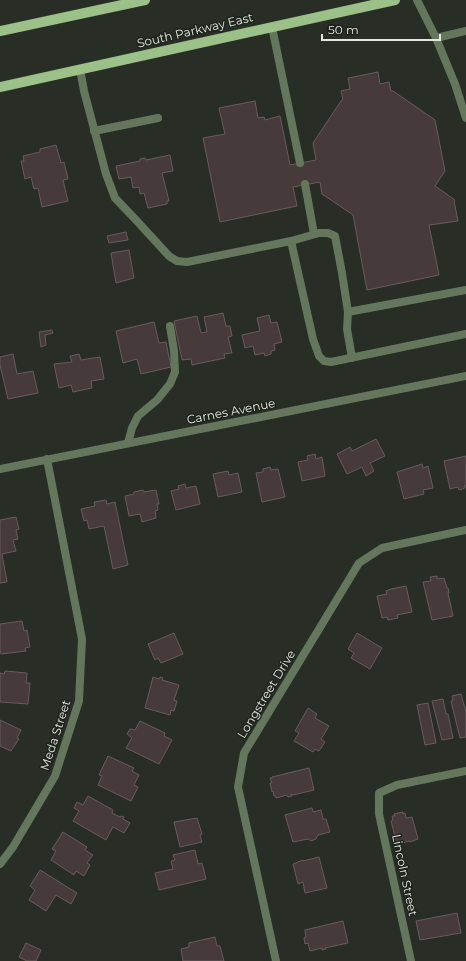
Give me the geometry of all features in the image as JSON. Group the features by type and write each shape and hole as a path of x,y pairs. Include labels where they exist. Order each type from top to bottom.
{"main road":[{"path":"0,31 145,0"},
{"name":"South Parkway East","path":"0,87 395,0"}],"street":[{"path":"417,0 436,38 455,84 466,118"},
{"path":"272,26 300,163"},
{"path":"436,38 466,31"},
{"path":"80,69 94,131 106,174 115,198 169,256 186,262 319,233 328,233 335,236 348,312 347,330 352,358"},
{"path":"94,131 158,118"},
{"path":"305,184 314,234"},
{"path":"290,240 313,339 319,356 324,361 331,362 466,334"},
{"path":"348,312 466,290"},
{"path":"128,443 132,428 138,416 157,400 170,384 175,372 174,351 170,326"},
{"name":"Carnes Avenue","path":"0,469 466,376"},
{"name":"Meda Street","path":"0,864 13,847 55,776 79,701 82,639 47,459"},
{"name":"Longstreet Drive","path":"276,961 238,788 244,753 359,563 382,548 466,530"},
{"name":"Lincoln Street","path":"412,961 379,814 379,793 397,784 466,770"}],"building":[{"path":"378,72 380,84 389,82 391,91 435,120 445,171 435,186 455,200 458,221 429,225 439,275 367,290 353,215 322,194 320,182 293,187 297,206 220,222 203,138 225,134 219,108 255,101 258,118 264,117 265,120 280,116 290,165 316,160 313,143 343,100 341,91 350,89 348,78"},
{"path":"56,145 61,163 64,162 68,179 63,180 68,201 42,207 38,188 34,189 31,177 25,179 21,161 24,161 23,156 40,152 40,149"},
{"path":"170,155 173,171 162,173 169,201 167,201 167,204 148,208 144,193 140,194 139,187 133,188 131,177 119,179 116,166 140,161 140,159 145,158 146,160"},
{"path":"126,232 128,240 109,243 107,236"},
{"path":"129,250 134,278 116,283 111,253"},
{"path":"223,313 226,326 230,326 232,336 228,337 232,353 224,354 225,358 192,365 191,359 182,360 174,321 197,316 201,333 207,332 204,317"},
{"path":"269,315 271,323 277,322 282,342 274,344 275,350 271,351 271,354 265,356 264,353 255,355 253,346 245,348 242,335 260,331 257,318"},
{"path":"154,322 159,343 166,342 171,367 141,374 137,359 123,363 116,331"},
{"path":"52,330 53,333 45,335 46,345 41,347 39,332"},
{"path":"13,354 17,374 33,371 38,393 8,399 0,365 0,357"},
{"path":"79,354 81,360 100,357 104,379 91,381 92,388 73,392 71,385 59,388 54,364 72,362 70,356"},
{"path":"376,439 385,456 370,463 374,471 366,476 362,467 347,474 337,454 350,447 352,451"},
{"path":"315,454 316,459 322,457 325,476 302,481 298,462 308,460 307,456"},
{"path":"466,456 466,486 464,486 465,488 459,490 458,487 450,489 444,461"},
{"path":"422,464 423,468 428,466 433,488 423,490 424,494 404,499 397,472"},
{"path":"270,467 271,470 278,469 285,497 262,502 256,473 263,472 263,469"},
{"path":"228,471 229,475 238,473 242,492 218,497 213,474"},
{"path":"185,484 186,488 196,486 200,504 176,510 171,491 179,489 178,486"},
{"path":"143,490 144,492 156,490 159,504 157,504 158,510 155,511 156,518 142,522 140,514 129,516 125,496"},
{"path":"106,500 107,504 115,502 128,565 113,569 104,526 89,529 87,520 84,521 81,509 95,506 94,502"},
{"path":"16,517 19,529 16,530 18,539 13,540 16,551 2,554 7,582 0,583 0,520"},
{"path":"437,576 437,579 444,578 448,588 453,616 432,620 423,582 431,581 430,577"},
{"path":"406,586 412,612 397,615 398,618 388,620 387,617 382,618 377,596 387,594 386,591 391,589"},
{"path":"22,621 24,631 27,630 30,647 25,648 26,651 1,654 0,624"},
{"path":"174,633 183,654 161,663 158,658 155,660 148,644"},
{"path":"357,633 382,648 370,669 351,658 354,653 348,649"},
{"path":"5,671 27,673 26,683 30,683 28,704 0,702 0,673 4,674"},
{"path":"153,677 159,679 160,677 163,678 162,680 179,685 174,700 177,701 174,711 171,710 170,715 145,708"},
{"path":"461,694 466,712 466,737 460,738 451,701 453,700 452,696"},
{"path":"443,699 453,738 442,740 432,701"},
{"path":"428,703 436,743 425,745 417,705"},
{"path":"308,708 317,714 315,718 329,726 321,739 325,742 319,751 315,749 313,752 294,741 299,733 295,731"},
{"path":"0,720 21,730 17,738 19,739 11,751 0,746"},
{"path":"140,721 165,733 164,736 172,740 159,764 126,748 132,738 127,734 130,729 135,730"},
{"path":"108,756 134,768 132,771 139,775 134,785 138,787 131,801 98,785 102,776 99,775"},
{"path":"309,768 314,790 293,795 291,794 292,796 288,797 287,795 276,798 274,796 270,778"},
{"path":"88,796 113,810 112,813 120,817 124,817 123,819 130,823 124,833 113,827 106,840 73,821 79,811 74,808 77,802 83,805"},
{"path":"312,808 313,812 321,810 323,819 326,819 330,832 318,835 316,839 311,841 308,839 293,842 285,815"},
{"path":"403,812 403,814 405,813 406,818 412,817 418,839 397,844 391,821 393,820 392,816 395,816 394,814"},
{"path":"197,818 202,834 200,835 202,842 180,847 174,822"},
{"path":"63,832 87,847 85,850 93,855 87,863 90,865 84,876 76,871 74,875 51,860 56,851 52,849"},
{"path":"195,850 198,864 202,863 206,879 159,890 155,873 173,869 171,861 175,860 173,855"},
{"path":"319,857 327,888 305,893 303,882 298,884 293,864 303,860"},
{"path":"40,870 77,893 71,904 56,895 46,911 29,900 35,890 30,886"},
{"path":"457,913 461,933 420,940 416,921"},
{"path":"343,921 348,943 322,950 322,948 310,951 308,943 305,944 305,930"},
{"path":"215,937 217,946 220,946 224,961 183,961 181,949 189,947 189,943"},
{"path":"26,943 41,950 36,961 27,961 19,957"}]}
